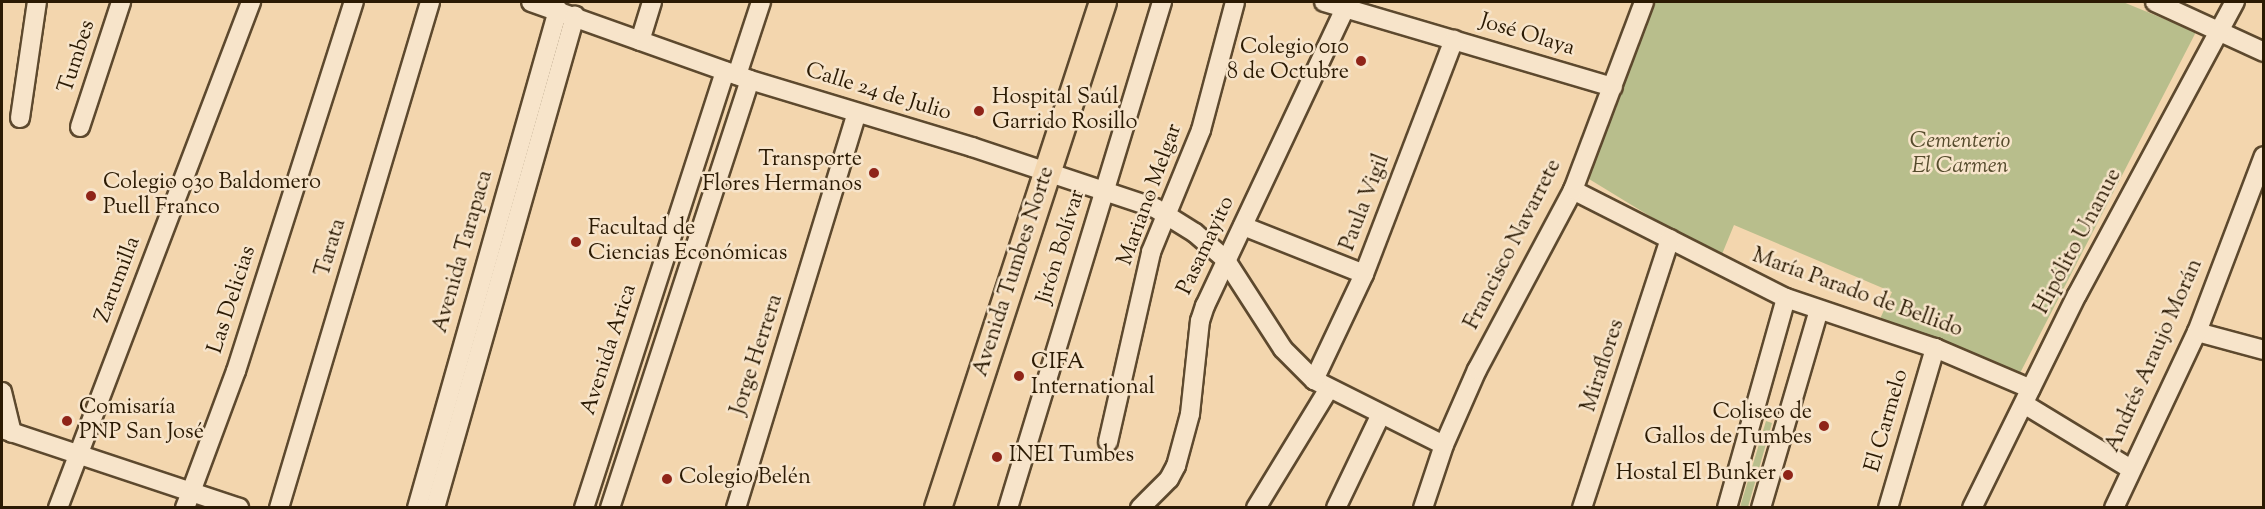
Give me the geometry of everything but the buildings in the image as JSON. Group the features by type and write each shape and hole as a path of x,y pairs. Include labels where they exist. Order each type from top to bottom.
{"highway":[{"name":"Avenida Tumbes Norte","path":"955,507 1054,177 1103,2"},
{"name":"Avenida Tumbes Norte","path":"938,507 1054,177 1119,2"}],"street":[{"path":"20,118 37,2"},
{"name":"Tumbes","path":"80,127 121,2"},
{"name":"Zarumilla","path":"58,507 251,2"},
{"name":"Las Delicias","path":"188,500 236,371 354,2"},
{"name":"Tarata","path":"279,507 430,2"},
{"name":"Calle 24 de Julio","path":"531,2 568,10 640,41 738,75 972,147 1054,177 1168,214 1225,259 1283,349 1321,385 1380,416 1444,445"},
{"path":"640,41 652,2"},
{"path":"610,507 761,2"},
{"name":"Jirón Bolívar","path":"1008,507 1162,2"},
{"name":"Mariano Melgar","path":"1108,442 1151,252 1201,130 1235,2"},
{"name":"José Olaya","path":"1324,2 1613,87"},
{"name":"Francisco Navarrete","path":"1423,507 1444,445 1477,370 1573,190 1644,2"},
{"path":"2155,2 2221,29 2264,52"},
{"name":"Hipólito Unanue","path":"1972,507 2077,295 2235,2"},
{"name":"Pasamayito","path":"1140,507 1169,479 1182,449 1190,414 1200,321 1225,259 1243,226 1345,8"},
{"path":"435,507 568,10"},
{"name":"Avenida Tarapaca","path":"417,507 568,10"},
{"name":"Paula Vigil","path":"1256,507 1321,385 1454,40"},
{"name":"Avenida Arica","path":"584,507 738,75"},
{"name":"Jorge Herrera","path":"737,507 857,113"},
{"name":"Andrés Araujo Morán","path":"2114,507 2197,332 2264,156"},
{"name":"María Parado de Bellido","path":"1573,190 1786,298 1935,348 2027,396 2131,469"},
{"path":"1243,226 1364,274"},
{"name":"Miraflores","path":"1582,507 1671,238"},
{"path":"1727,507 1786,298"},
{"path":"1761,507 1819,310"},
{"path":"2197,332 2264,350"},
{"name":"El Carmelo","path":"1888,507 1935,348"},
{"path":"2,392 7,431 80,454 188,500 239,507"},
{"path":"1336,507 1380,416"}],"green space":[{"name":"Cementerio El Carmen","path":"1653,2 2123,2 2196,32 2018,377 1880,319 1892,292 1734,225 1720,259 1589,179"},
{"path":"1766,421 1772,423 1748,507 1740,507"}],"place":[{"name":"Colegio 010 8 de Octubre","path":"1361,61"},
{"name":"Hospital Saúl Garrido Rosillo","path":"979,111"},
{"name":"Transporte Flores Hermanos","path":"874,173"},
{"name":"Colegio 030 Baldomero Puell Franco","path":"91,196"},
{"name":"Facultad de Ciencias Económicas","path":"576,242"},
{"name":"CIFA International","path":"1019,376"},
{"name":"Comisaría PNP San José","path":"67,421"},
{"name":"Coliseo de Gallos de Tumbes","path":"1824,426"},
{"name":"INEI Tumbes","path":"997,457"},
{"name":"Hostal El Bunker","path":"1788,475"},
{"name":"Colegio Belén","path":"667,479"}]}
